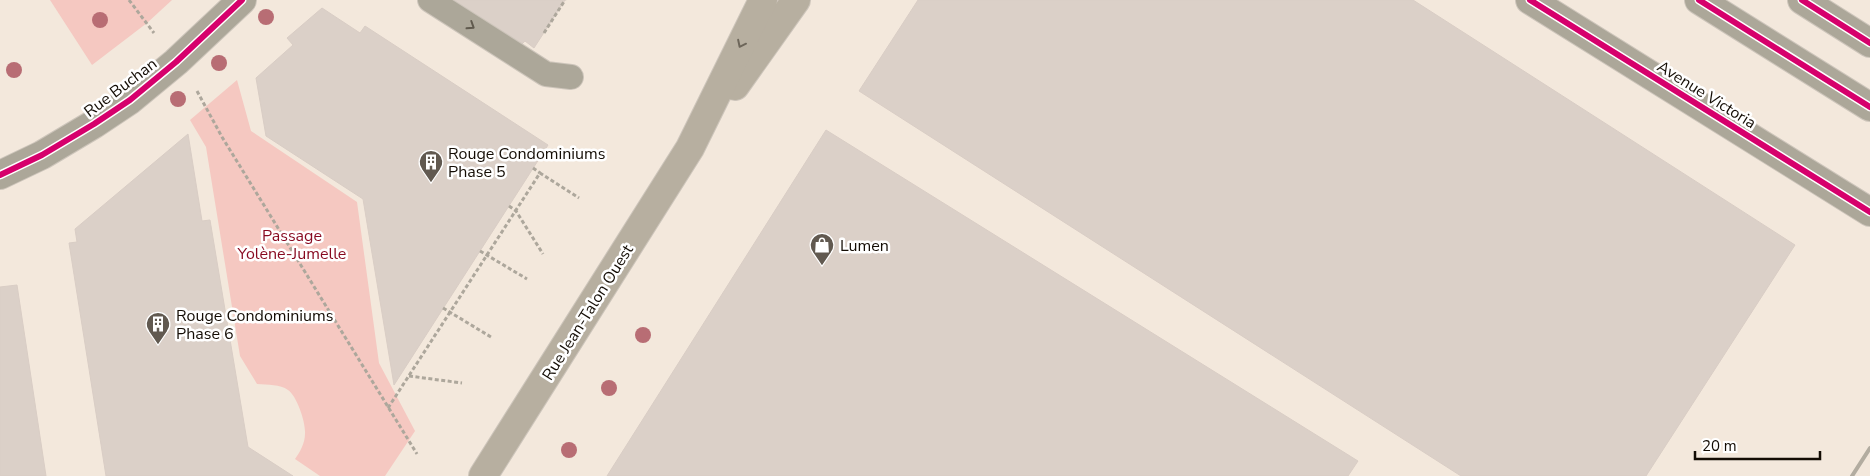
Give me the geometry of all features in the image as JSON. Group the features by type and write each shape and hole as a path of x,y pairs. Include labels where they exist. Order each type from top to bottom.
{"main road":[{"name":"Rue Jean-Talon Ouest","path":"690,148 762,0"},
{"name":"Rue Jean-Talon Ouest","path":"483,476 690,148 796,0"}],"street":[{"name":"Rue Buchan","path":"0,175 49,151 130,100 176,62 242,0"},
{"name":"Avenue Victoria","path":"1530,0 1870,212"},
{"path":"1699,0 1870,107"},
{"path":"1802,0 1870,43"}],"lane":[{"path":"430,0 546,74 571,77"}],"path":[{"path":"129,0 157,36"},
{"path":"543,34 565,0"},
{"path":"195,88 222,137 417,454"},
{"path":"533,168 579,198"},
{"path":"388,408 540,173"},
{"path":"509,206 516,210 543,254"},
{"path":"480,252 527,279"},
{"path":"443,308 491,337"},
{"path":"409,376 462,383"}],"green space":[{"path":"50,0 172,0 147,23 92,65"},
{"name":"Passage Yolène-Jumelle","path":"237,80 251,131 357,202 379,363 415,431 385,476 320,476 295,459 304,441 305,429 295,398 288,390 281,387 257,384 240,356 206,147 190,120"}],"building":[{"path":"452,0 565,0 534,48 525,41 522,44"},
{"path":"918,0 1413,0 1795,245 1646,476 1461,476 859,91"},
{"name":"Rouge Condominiums Phase 5","path":"322,8 360,33 365,26 548,145 394,385 363,199 266,136 256,78 293,45 287,38"},
{"path":"826,130 1358,461 1348,476 607,476"},
{"name":"Rouge Condominiums Phase 6","path":"188,134 202,221 210,220 248,447 293,476 106,476 69,243 77,242 75,229"},
{"path":"17,285 46,476 0,476 0,287"}],"railway":[{"path":"1852,476 1870,448"}],"cycle path":[{"path":"0,175 42,155 130,100 176,62 242,0"},
{"path":"1530,0 1870,212"},
{"path":"1699,0 1870,107"},
{"path":"1802,0 1870,43"}],"place":[{"name":"Rouge Condominiums Phase 5","path":"431,183"},
{"name":"Lumen","path":"822,266"},
{"name":"Rouge Condominiums Phase 6","path":"158,345"}]}
